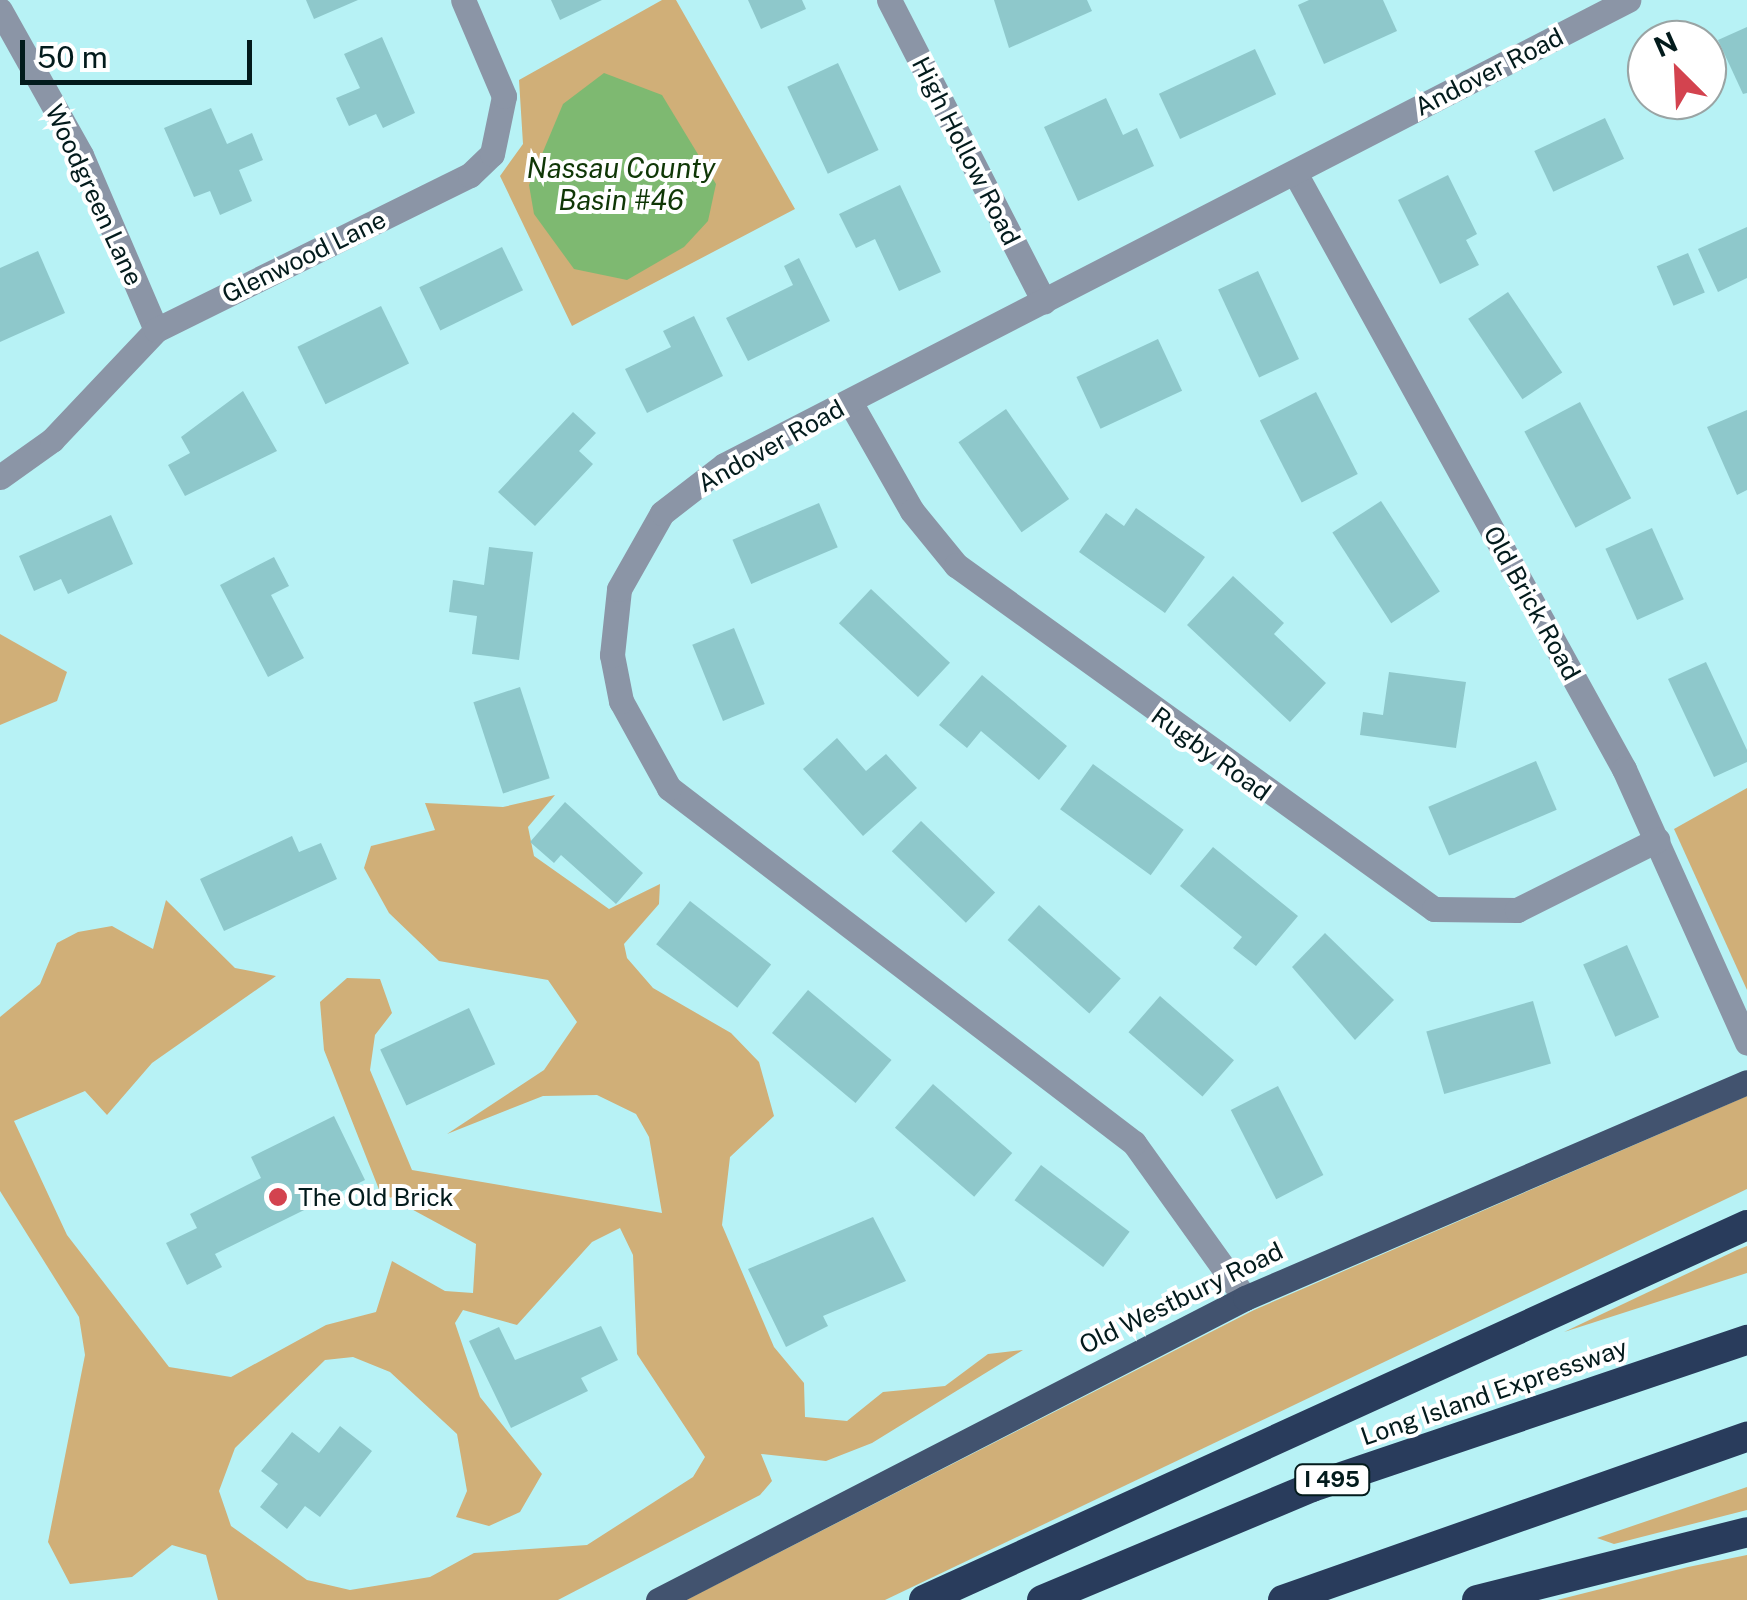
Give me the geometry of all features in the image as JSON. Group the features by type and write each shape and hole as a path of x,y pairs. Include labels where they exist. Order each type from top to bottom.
{"highway":[{"path":"924,1600 1747,1224"},
{"name":"Long Island Expressway","path":"1042,1600 1312,1487 1747,1340"},
{"path":"1283,1600 1747,1437"},
{"path":"1476,1600 1747,1532"}],"main road":[{"name":"Old Westbury Road","path":"658,1600 1244,1298 1747,1082"}],"street":[{"name":"Glenwood Lane","path":"0,477 52,440 156,330 470,174 492,154 504,96 463,0"},
{"name":"High Hollow Road","path":"889,0 1044,301"},
{"name":"Andover Road","path":"1244,1298 1169,1180 1134,1143 706,824 669,788 621,701 612,655 619,590 662,513 724,466 1628,0"},
{"name":"Woodgreen Lane","path":"0,10 81,155 156,330"},
{"name":"Old Brick Road","path":"1295,173 1657,840 1747,1043"},
{"name":"Rugby Road","path":"850,402 912,510 956,565 1434,909 1517,910 1657,840"}],"shaded area":[{"path":"662,0 676,0 795,209 572,326 500,176 523,144 519,80"},
{"path":"0,634 67,672 57,701 0,725"},
{"path":"1747,788 1747,990 1674,829"},
{"path":"555,795 528,827 534,856 609,909 660,884 659,904 624,944 627,958 653,988 731,1033 759,1062 774,1116 730,1157 722,1225 774,1347 804,1383 805,1417 847,1421 883,1392 945,1386 988,1354 1023,1350 872,1443 826,1461 761,1454 772,1481 760,1495 558,1600 218,1600 206,1555 172,1545 132,1577 70,1584 48,1542 85,1355 79,1317 0,1191 0,1017 40,984 57,943 78,932 112,926 153,949 166,900 235,968 276,976 152,1063 107,1115 85,1091 14,1121 67,1235 169,1367 231,1377 326,1325 376,1312 392,1261 445,1291 473,1293 476,1244 380,1192 324,1050 320,1002 347,978 380,979 392,1013 375,1035 370,1070 412,1170 662,1213 649,1137 636,1114 597,1095 543,1096 447,1134 544,1070 577,1022 548,980 439,961 389,913 364,868 371,846 435,830 425,803 503,807","holes":["620,1228 633,1255 637,1354 705,1457 693,1477 587,1545 474,1553 430,1577 350,1590 307,1580 231,1526 219,1491 235,1448 325,1360 353,1357 390,1372 457,1434 467,1491 456,1517 489,1526 520,1512 542,1474 480,1397 455,1323 463,1310 517,1325 592,1242"]},
{"path":"1747,1096 1747,1189 885,1600 686,1600 1254,1310"},
{"path":"1747,1246 1747,1273 1564,1332 1737,1250"},
{"path":"1747,1487 1747,1510 1614,1544 1597,1538"},
{"path":"1747,1555 1747,1600 1557,1600 1688,1567"}],"water":[{"name":"Nassau County Basin #46","path":"604,73 662,95 716,184 708,221 684,247 627,280 574,269 534,214 529,185 563,104"}],"building":[{"path":"306,0 358,0 314,19"},
{"path":"551,0 602,0 560,20"},
{"path":"748,0 802,0 806,9 761,29"},
{"path":"994,0 1087,0 1092,11 1009,48"},
{"path":"1309,0 1383,0 1397,31 1324,64 1298,5"},
{"path":"1747,27 1747,93 1743,94 1727,59 1727,36"},
{"path":"382,37 415,113 383,128 376,114 349,126 336,98 360,88 344,54"},
{"path":"1255,49 1276,94 1180,139 1159,94"},
{"path":"838,63 879,150 828,174 787,87"},
{"path":"1106,98 1123,135 1137,128 1154,166 1078,201 1044,127"},
{"path":"211,108 227,144 252,133 263,160 239,170 252,201 220,215 210,191 194,197 164,128"},
{"path":"1605,118 1624,159 1553,192 1534,151"},
{"path":"1448,175 1477,234 1466,240 1479,265 1440,284 1398,200"},
{"path":"900,185 941,272 899,291 875,239 856,248 839,214"},
{"path":"1747,227 1747,278 1718,292 1698,249"},
{"path":"502,247 523,290 440,330 419,287"},
{"path":"38,251 65,313 0,342 0,268"},
{"path":"1688,253 1705,293 1674,306 1657,266"},
{"path":"799,258 830,321 748,361 726,318 793,285 784,266"},
{"path":"1258,271 1299,359 1259,378 1218,290"},
{"path":"1508,292 1562,372 1522,399 1468,319"},
{"path":"381,306 409,364 325,404 297,347"},
{"path":"694,316 723,376 647,413 625,369 671,347 663,331"},
{"path":"1158,339 1182,391 1101,429 1076,377"},
{"path":"243,391 277,451 185,496 168,465 190,453 181,437"},
{"path":"1316,392 1358,474 1302,503 1260,421"},
{"path":"1580,402 1631,498 1576,528 1524,432"},
{"path":"1006,409 1069,499 1022,532 958,442"},
{"path":"1747,410 1747,490 1737,495 1707,427"},
{"path":"573,412 596,433 579,451 593,464 535,526 498,492"},
{"path":"1381,501 1440,592 1391,623 1332,533"},
{"path":"819,503 838,547 751,584 732,540"},
{"path":"1136,508 1205,557 1165,613 1079,552 1106,513 1124,526"},
{"path":"111,515 133,564 68,594 61,579 34,591 19,556"},
{"path":"1652,528 1684,599 1637,620 1605,549"},
{"path":"489,547 533,552 519,660 472,654 477,616 449,612 453,580 484,585"},
{"path":"274,557 289,586 271,595 304,658 268,677 220,585"},
{"path":"1233,576 1284,623 1274,634 1326,683 1290,722 1187,625"},
{"path":"871,589 950,663 918,697 839,623"},
{"path":"734,628 765,704 723,721 692,645"},
{"path":"1706,662 1747,750 1747,762 1714,777 1668,679"},
{"path":"1389,672 1466,682 1456,748 1360,735 1363,712 1383,715"},
{"path":"982,675 1067,746 1039,780 981,731 967,748 939,725"},
{"path":"520,687 550,778 503,793 473,702"},
{"path":"837,738 866,771 886,754 917,788 863,836 803,769"},
{"path":"1536,761 1557,810 1449,856 1428,807"},
{"path":"1093,764 1184,830 1151,875 1060,809"},
{"path":"565,802 643,873 616,904 561,855 554,863 530,842"},
{"path":"921,821 995,893 966,923 892,851"},
{"path":"292,836 299,852 321,843 337,879 224,931 200,879"},
{"path":"1213,847 1298,916 1256,966 1233,948 1242,937 1180,886"},
{"path":"690,901 771,964 737,1008 656,944"},
{"path":"1039,905 1121,979 1089,1014 1008,940"},
{"path":"1325,933 1394,1000 1355,1040 1292,967"},
{"path":"1627,945 1659,1017 1615,1037 1583,965"},
{"path":"808,990 891,1060 856,1103 772,1033"},
{"path":"1160,996 1234,1060 1202,1097 1129,1032"},
{"path":"1533,1001 1551,1063 1444,1094 1426,1032"},
{"path":"469,1008 495,1064 406,1106 380,1049"},
{"path":"933,1084 1012,1153 974,1197 895,1128"},
{"path":"1278,1086 1323,1175 1276,1199 1231,1110"},
{"name":"The Old Brick","path":"334,1116 365,1180 215,1254 222,1267 187,1285 166,1243 197,1228 190,1214 261,1178 251,1157"},
{"path":"1041,1165 1130,1232 1103,1267 1015,1200"},
{"path":"873,1217 906,1281 823,1316 828,1326 786,1347 748,1269"},
{"path":"601,1326 618,1360 581,1378 588,1391 511,1428 469,1341 499,1327 515,1360"},
{"path":"340,1426 372,1451 320,1517 305,1506 287,1529 260,1507 278,1484 261,1471 292,1432 319,1453"}],"place":[{"name":"The Old Brick","path":"278,1197"}]}
